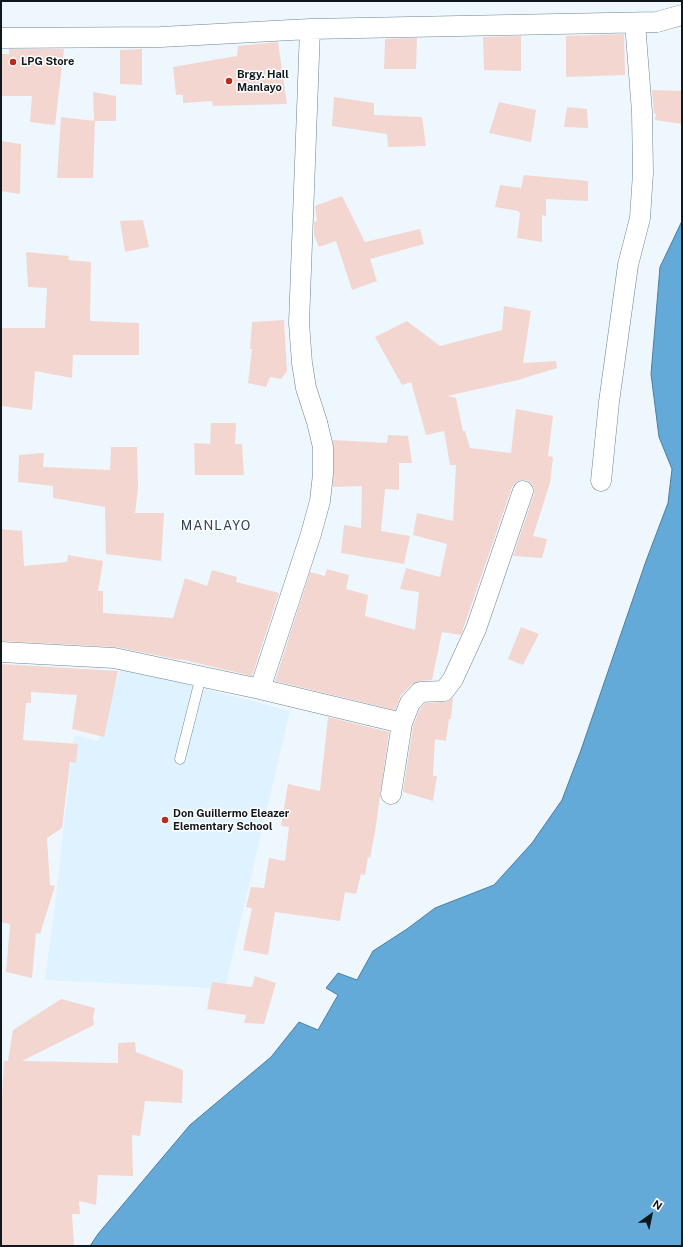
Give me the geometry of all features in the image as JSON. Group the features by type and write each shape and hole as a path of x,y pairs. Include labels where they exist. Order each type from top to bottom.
{"street":[{"path":"1,38 161,37 310,29 635,23 657,22 682,15"},
{"path":"601,481 609,402 628,264 640,218 643,173 642,112 635,23"},
{"path":"260,689 311,534 320,501 323,474 323,447 306,388 302,363 299,323 310,29"},
{"path":"391,794 402,722 410,703 414,696 420,692 444,691 453,679 476,628 523,491"},
{"path":"1,652 114,658 260,689 402,722"}],"lane":[{"path":"180,759 201,676"}],"shaded area":[{"name":"Don Guillermo Eleazer Elementary School","path":"121,667 290,711 224,991 194,987 45,980 56,898 74,735 98,741"}],"water":[{"path":"682,221 682,1246 90,1246 98,1234 190,1125 271,1057 299,1022 318,1030 338,995 326,988 338,973 357,980 373,951 407,929 435,908 494,885 532,843 562,800 581,750 646,561 668,503 672,469 659,437 651,374 660,267"}],"building":[{"path":"624,34 625,75 566,77 566,36"},
{"path":"521,36 521,71 484,70 483,37"},
{"path":"417,38 416,69 384,69 385,39"},
{"name":"Brgy. Hall Manlayo","path":"278,42 287,104 213,106 212,101 183,103 183,95 176,95 173,67 237,56 238,46"},
{"path":"9,49 64,49 55,125 30,122 32,96 1,96 1,54 9,54"},
{"path":"142,49 142,85 120,84 120,50"},
{"path":"652,90 682,91 682,124 655,120 656,114 654,113"},
{"path":"93,92 116,96 116,121 94,121"},
{"path":"334,97 374,103 374,115 422,117 426,146 388,147 387,134 332,126"},
{"path":"499,102 536,110 531,142 489,133"},
{"path":"567,107 587,109 588,128 564,127"},
{"path":"61,117 95,121 93,178 57,178"},
{"path":"1,141 21,144 20,194 1,191"},
{"path":"524,175 588,181 588,201 546,199 546,216 542,215 542,242 517,238 520,213 518,211 495,207 500,185 521,188"},
{"path":"342,196 365,242 420,229 424,244 370,259 377,281 352,290 336,241 319,247 314,235 314,222 317,221 315,206"},
{"path":"143,220 149,247 125,252 120,221"},
{"path":"26,252 69,256 68,260 91,262 90,321 139,323 139,355 73,355 72,378 35,371 32,410 1,406 1,328 45,328 47,288 28,287"},
{"path":"504,306 531,311 523,363 556,361 557,368 518,380 447,396 456,398 463,431 465,431 470,448 511,453 516,409 553,416 548,456 553,457 550,483 533,536 547,539 542,558 513,556 534,494 534,488 531,483 526,480 520,480 512,487 461,635 442,632 432,680 419,681 412,684 401,695 395,710 275,681 310,572 325,576 327,569 349,575 346,589 368,595 365,616 415,630 419,592 400,589 406,568 440,577 447,544 413,535 417,513 453,521 456,465 450,465 444,431 426,435 411,382 402,385 375,337 407,321 440,346 502,330"},
{"path":"284,320 287,371 281,379 270,377 266,387 248,383 252,349 250,349 252,322"},
{"path":"211,423 236,423 235,444 242,444 244,475 195,475 194,443 210,444"},
{"path":"388,435 408,436 412,463 399,463 399,490 385,489 381,531 410,536 404,564 341,553 344,525 361,528 362,486 333,487 333,440 387,443"},
{"path":"111,447 137,447 138,488 135,513 164,513 161,561 106,554 105,507 53,498 53,486 18,482 19,455 44,453 43,467 110,470"},
{"path":"1,529 22,531 24,566 67,562 68,555 103,561 98,591 103,591 103,613 173,618 185,578 207,586 212,570 237,577 236,582 279,593 252,676 180,659 116,647 1,641"},
{"path":"521,627 539,634 523,665 508,659"},
{"path":"1,664 118,671 104,737 72,729 77,695 31,692 31,703 26,703 23,740 78,744 76,763 70,762 62,828 47,838 50,885 55,886 40,934 36,933 32,978 6,972 10,924 1,922"},
{"path":"453,698 451,719 449,719 446,741 435,739 433,776 437,776 433,801 403,792 413,726 420,709 425,703 445,702"},
{"path":"328,717 389,732 375,832 365,875 361,874 356,894 345,892 340,921 275,912 268,955 243,950 252,908 246,907 251,887 264,888 269,858 285,861 289,827 281,826 288,784 320,791"},
{"path":"255,976 276,983 264,1024 244,1023 246,1015 207,1009 212,982 252,987"},
{"path":"61,999 95,1008 93,1017 94,1025 22,1061 118,1063 118,1043 135,1042 136,1052 183,1070 182,1103 145,1101 140,1136 132,1135 133,1176 98,1175 96,1205 79,1201 80,1214 72,1214 74,1246 1,1246 1,1117 4,1061 8,1061 13,1030"}],"place":[{"name":"LPG Store","path":"13,62"},
{"name":"Brgy. Hall Manlayo","path":"229,81"},
{"name":"Don Guillermo Eleazer Elementary School","path":"165,820"}],"district":[{"name":"MANLAYO","path":"216,526"}]}
